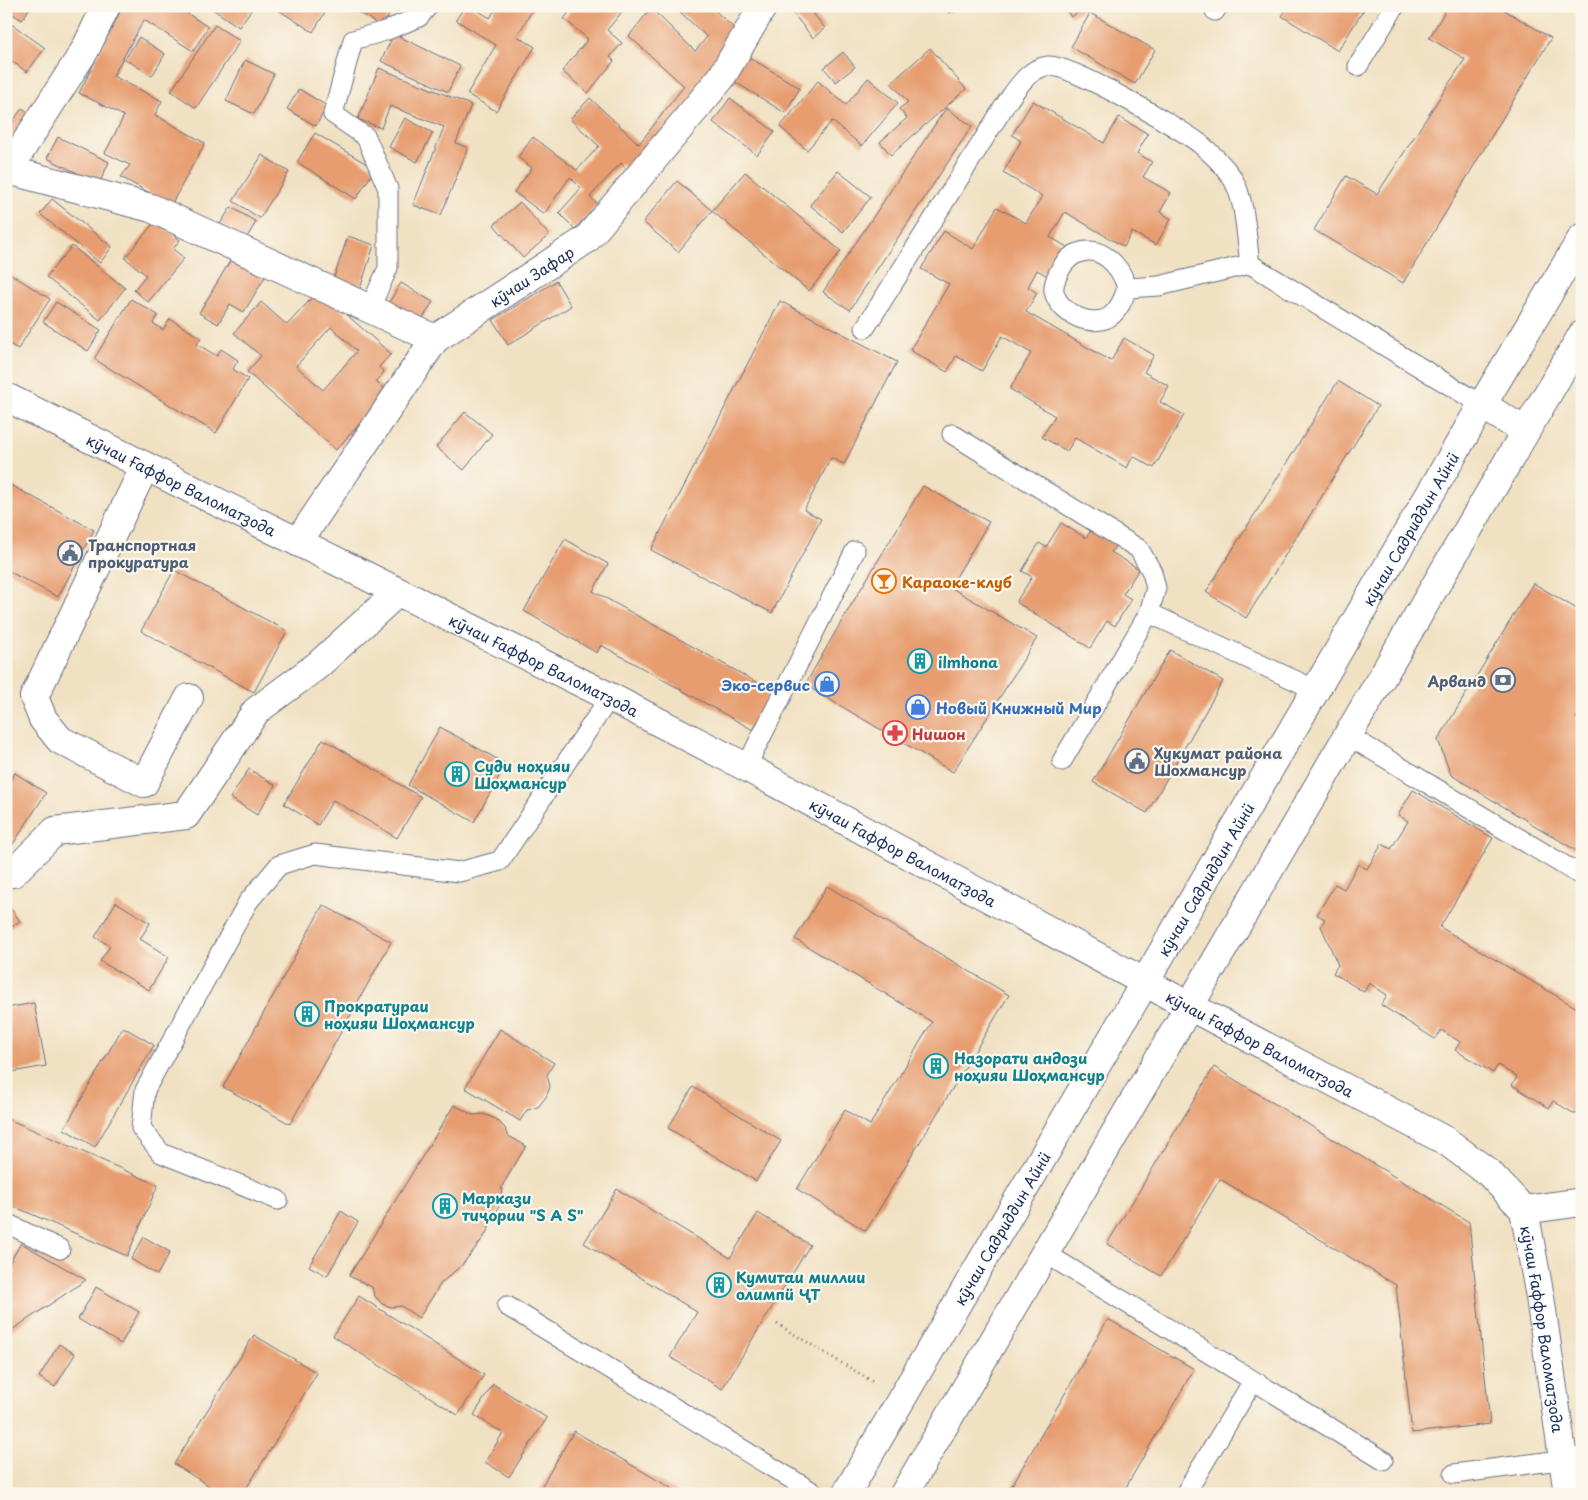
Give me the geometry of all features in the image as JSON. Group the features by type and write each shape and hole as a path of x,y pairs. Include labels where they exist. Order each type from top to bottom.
{"main road":[{"path":"106,6 85,50 7,172 151,208 435,338"},
{"name":"кӯчаи Зафар","path":"298,542 435,338 587,239 721,78 763,6"},
{"name":"кӯчаи Садриддин Айнӣ","path":"846,1494 1482,405 1582,238"},
{"path":"904,1494 1582,335"},
{"name":"кӯчаи Ғаффор Валоматзода","path":"6,397 610,697 746,767 1144,982 1446,1141 1489,1173 1524,1210 1572,1458 1568,1494"},
{"path":"1482,405 1525,431"},
{"path":"145,466 34,697 43,719 60,740 144,783 188,698"},
{"path":"6,874 13,872 55,831 186,814 256,711 318,665 398,592"},
{"path":"1524,1210 1582,1202"}],"lane":[{"path":"370,308 388,268 388,188 366,137 333,114 353,40 385,31 419,17 428,6"},
{"path":"1358,66 1395,6"},
{"path":"865,328 1007,102 1024,79 1038,68 1050,65 1066,69 1090,79 1163,120 1198,142 1218,159 1232,177 1240,198 1250,264"},
{"path":"1127,288 1159,286 1250,264 1482,405"},
{"path":"952,434 1139,548 1152,572 1156,588 1150,613 1062,761"},
{"path":"746,767 855,551"},
{"path":"1150,613 1316,690"},
{"path":"278,1200 161,1153 141,1128 145,1090 248,902 280,865 315,854 459,872 500,861 610,697"},
{"path":"1347,735 1582,876"},
{"path":"6,1223 60,1249"},
{"path":"1045,1253 1383,1460"},
{"path":"507,1306 816,1494"},
{"path":"1185,1494 1253,1381"},
{"path":"1454,1474 1572,1458"}],"path":[{"path":"777,1324 901,1399"}],"building":[{"path":"6,6 31,6 22,20 6,10"},
{"path":"123,6 176,6 208,27 193,51 144,20 113,76 162,101 155,115 205,143 171,205 121,177 130,165 105,153 124,116 79,93"},
{"path":"208,6 254,6 239,27"},
{"path":"272,6 329,6 313,32"},
{"path":"348,6 394,6 382,27"},
{"path":"465,6 470,6 490,18 497,6 535,6 517,36 535,47 496,111 467,94 496,45 456,20"},
{"path":"574,6 627,6 607,30 622,43 610,57 614,61 588,93 562,71 588,39 564,19"},
{"path":"686,6 710,6 735,29 699,89 632,176 621,163 590,197 598,204 575,229 559,213 581,188 570,177 544,214 514,192 532,168 518,157 533,137 577,170 599,146 570,119 590,98 639,144 684,86 629,36 651,8 695,51 707,37 680,12"},
{"path":"787,6 807,6 825,28 813,38"},
{"path":"945,6 961,6 949,13"},
{"path":"1064,6 1088,6 1071,17"},
{"path":"1289,6 1366,6 1338,51 1282,16"},
{"path":"1448,6 1498,6 1551,38 1403,283 1314,230 1346,176 1377,194 1465,59 1429,38"},
{"path":"1090,13 1155,50 1135,84 1071,47"},
{"path":"6,20 45,48 27,72 6,57"},
{"path":"215,25 240,41 196,108 171,91"},
{"path":"394,34 460,66 448,92 381,61"},
{"path":"139,37 165,54 152,76 125,59"},
{"path":"930,48 966,89 891,155 880,142 907,118 899,109 908,102 891,83"},
{"path":"843,52 855,67 836,82 824,68"},
{"path":"742,53 800,88 785,113 727,77"},
{"path":"245,60 274,74 254,114 226,101"},
{"path":"379,68 471,105 456,143 468,148 441,215 413,205 444,127 390,106 381,128 358,119"},
{"path":"868,78 898,103 862,146 832,121 807,150 780,127 818,81 846,105"},
{"path":"299,89 327,106 316,126 287,109"},
{"path":"730,98 775,132 757,155 713,122"},
{"path":"1033,101 1104,143 1119,117 1148,134 1137,153 1152,162 1143,177 1171,193 1160,212 1171,219 1156,245 1132,232 1124,247 1065,212 1050,237 1067,247 1049,277 1037,270 1028,287 1037,293 1026,312 1111,361 1124,338 1154,355 1144,372 1169,386 1160,402 1184,415 1154,468 1133,456 1127,468 1075,438 1067,451 1042,437 1055,416 1010,389 1031,353 1002,336 982,371 956,356 947,372 910,350 949,284 921,269 944,231 973,249 997,207 1026,223 1042,196 1003,173 1021,141 1012,135"},
{"path":"22,108 37,118 6,155 6,132"},
{"path":"946,108 972,126 850,310 823,292"},
{"path":"405,118 433,133 417,162 389,147"},
{"path":"315,133 375,169 356,199 297,162"},
{"path":"58,137 109,162 99,184 47,158"},
{"path":"262,155 289,172 260,218 233,201"},
{"path":"838,171 871,197 843,232 810,205"},
{"path":"745,172 841,251 809,291 712,211"},
{"path":"677,181 712,211 678,252 643,222"},
{"path":"52,199 112,247 100,263 40,214"},
{"path":"520,202 549,235 523,258 494,225"},
{"path":"231,207 256,222 246,239 220,224"},
{"path":"156,220 180,240 173,249 184,258 148,302 134,290 146,275 125,258"},
{"path":"348,236 374,245 359,292 332,283"},
{"path":"72,246 125,288 100,320 46,277"},
{"path":"233,256 266,275 244,312 230,304 218,324 199,313"},
{"path":"6,271 50,299 18,349 6,342"},
{"path":"556,281 571,306 508,345 493,320"},
{"path":"401,283 433,302 419,324 388,304"},
{"path":"319,290 391,354 379,367 384,372 376,382 388,392 336,450 247,372 261,356 234,333 261,302 287,325","holes":["331,327 357,351 323,390 296,366"]},
{"path":"131,299 158,315 153,323 163,330 170,319 201,338 197,344 217,356 221,349 238,360 233,369 248,379 216,433 94,359"},
{"path":"780,301 897,362 844,464 831,458 804,510 821,519 772,613 651,550"},
{"path":"56,302 101,330 88,351 43,322"},
{"path":"1338,381 1378,406 1246,618 1206,592"},
{"path":"465,412 492,434 464,470 436,447"},
{"path":"7,483 94,530 58,597 6,570"},
{"name":"ilmhona","path":"923,486 989,522 950,587 1037,638 953,772 805,685"},
{"path":"1061,523 1086,538 1091,530 1116,545 1111,552 1139,569 1123,594 1131,599 1115,626 1107,621 1090,648 1016,602 1032,577 1022,571 1039,543 1046,547"},
{"path":"565,539 608,564 593,591 774,692 753,730 601,645 597,653 524,611"},
{"path":"174,570 287,631 254,692 141,631"},
{"path":"1533,583 1582,612 1582,708 1576,718 1582,722 1582,854 1451,775 1438,740"},
{"path":"1170,650 1223,681 1147,813 1093,782"},
{"name":"Суди ноҳияи Шоҳмансур","path":"440,727 506,764 474,822 408,785"},
{"path":"323,739 421,797 397,838 333,800 318,825 284,804"},
{"path":"249,769 275,785 257,815 230,798"},
{"path":"15,773 46,793 6,855 6,787"},
{"path":"1413,790 1493,838 1440,927 1582,1011 1582,1113 1575,1114 1553,1101 1549,1108 1512,1085 1517,1077 1498,1065 1493,1073 1455,1050 1460,1042 1441,1030 1435,1039 1381,1005 1387,995 1369,983 1364,992 1333,973 1338,965 1321,926 1325,919 1317,915 1335,884 1344,889 1358,864 1367,869 1382,844 1391,849 1408,821 1398,815"},
{"name":"Назорати андози ноҳияи Шоҳмансур","path":"827,886 1009,995 866,1231 797,1189 845,1110 870,1125 932,1022 795,939"},
{"path":"6,902 20,921 6,930"},
{"path":"116,902 150,923 140,939 169,957 149,990 100,961 110,946 95,937"},
{"name":"Прократураи ноҳияи Шоҳмансур","path":"323,905 391,942 290,1124 223,1087"},
{"path":"34,1003 46,1066 6,1073 6,1008"},
{"path":"123,1027 154,1045 95,1147 64,1129"},
{"path":"500,1029 554,1063 547,1075 550,1087 546,1097 538,1107 527,1110 520,1121 465,1088"},
{"path":"1214,1067 1469,1222 1490,1424 1412,1433 1396,1285 1220,1179 1161,1276 1107,1244"},
{"path":"693,1087 781,1141 756,1181 668,1128"},
{"name":"Маркази тиҷории \"S A S\"","path":"454,1105 473,1115 483,1114 496,1119 505,1128 507,1135 526,1146 502,1186 501,1199 496,1214 484,1237 462,1265 441,1283 419,1318 401,1306 391,1307 382,1304 374,1295 372,1287 349,1276"},
{"path":"6,1118 158,1185 127,1256 6,1203"},
{"name":"Кумитаи миллии олимпӣ ҶТ","path":"617,1189 730,1258 758,1213 810,1245 722,1389 670,1357 697,1312 584,1243"},
{"path":"341,1211 358,1222 327,1276 309,1266"},
{"path":"144,1237 170,1252 157,1275 131,1259"},
{"path":"21,1243 86,1280 6,1334 6,1269"},
{"path":"96,1287 139,1312 121,1344 78,1319"},
{"path":"359,1296 484,1375 458,1415 333,1336"},
{"path":"1108,1319 1194,1369 1122,1494 1007,1494"},
{"path":"254,1335 317,1373 243,1494 222,1494 174,1464"},
{"path":"59,1344 75,1354 55,1387 39,1377"},
{"path":"493,1384 547,1418 509,1477 485,1462 503,1433 474,1415"},
{"path":"574,1431 681,1494 537,1494"}],"place":[{"name":"Транспортная прокуратура","path":"70,553"},
{"name":"Караоке-клуб","path":"884,581"},
{"name":"ilmhona","path":"920,661"},
{"name":"Арванд","path":"1503,680"},
{"name":"Эко-сервис","path":"827,684"},
{"name":"Новый Книжный Мир","path":"918,707"},
{"name":"Нишон","path":"895,733"},
{"name":"Хукумат района Шохмансур","path":"1137,761"},
{"name":"Суди ноҳияи Шоҳмансур","path":"457,774"},
{"name":"Прократураи ноҳияи Шоҳмансур","path":"307,1014"},
{"name":"Назорати андози ноҳияи Шоҳмансур","path":"936,1066"},
{"name":"Маркази тиҷории \"S A S\"","path":"445,1206"},
{"name":"Кумитаи миллии олимпӣ ҶТ","path":"719,1285"}]}
